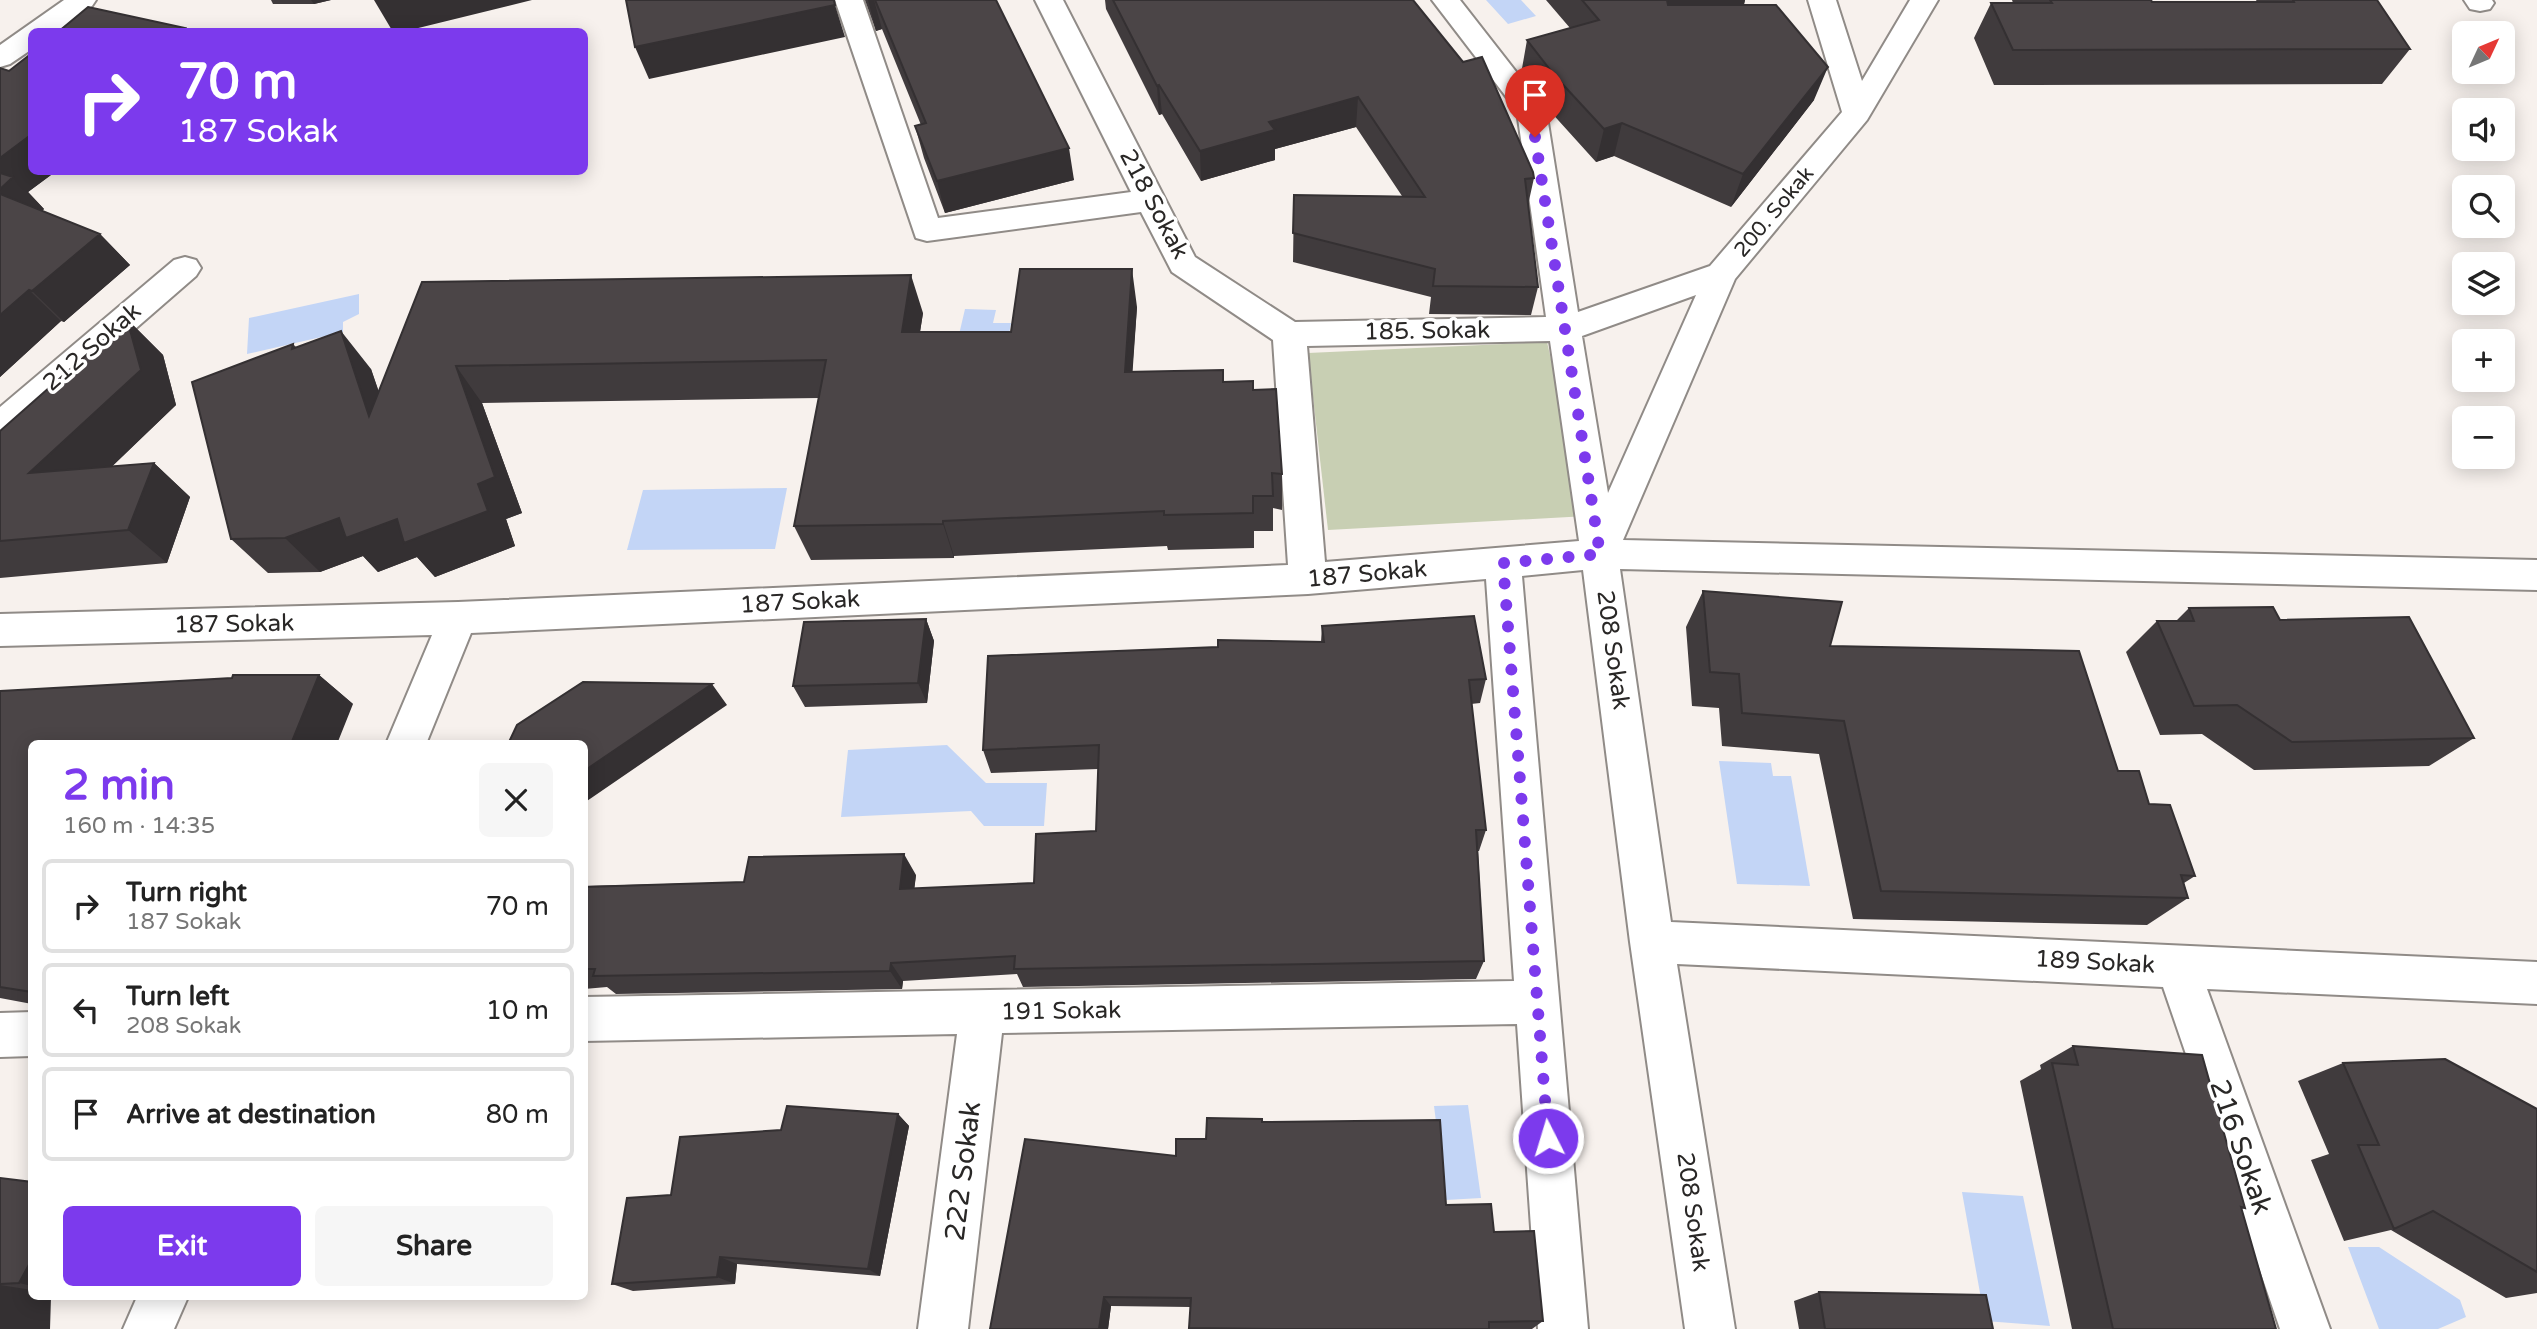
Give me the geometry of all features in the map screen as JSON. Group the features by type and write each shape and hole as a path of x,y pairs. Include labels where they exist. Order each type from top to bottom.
{"street":[{"path":"43,28 82,0"},
{"path":"849,0 927,230 1151,200"},
{"name":"218 Sokak","path":"1049,0 1183,264 1289,334"},
{"name":"208 Sokak","path":"1446,0 1531,110 1600,554 1652,942 1710,1329"},
{"path":"1822,0 1857,113"},
{"name":"200. Sokak","path":"1565,328 1721,274 1857,113 1924,0"},
{"path":"0,58 28,38"},
{"name":"212 Sokak","path":"0,427 185,268"},
{"path":"1600,554 1721,274"},
{"name":"185. Sokak","path":"1289,334 1565,328"},
{"path":"1289,334 1308,579"},
{"name":"187 Sokak","path":"0,630 458,618 1308,579 1600,554 2537,575"},
{"path":"1503,563 1563,1329"},
{"path":"408,740 458,618"},
{"name":"189 Sokak","path":"1652,942 2537,983"},
{"name":"216 Sokak","path":"2177,965 2305,1329"},
{"name":"191 Sokak","path":"588,1019 1537,1002"},
{"name":"222 Sokak","path":"943,1329 982,1012"},
{"path":"0,1035 28,1034"},
{"path":"148,1329 162,1300"}],"green space":[{"path":"1547,342 1587,516 1328,530 1308,353"}],"water":[{"path":"1486,0 1521,0 1536,16 1508,24"},
{"path":"359,294 359,314 343,322 343,332 247,354 249,318"},
{"path":"965,309 996,310 993,323 1011,323 1004,361 953,360"},
{"path":"787,488 775,549 627,550 643,490"},
{"path":"947,745 986,783 1047,783 1044,826 984,826 971,811 841,817 848,750"},
{"path":"1719,761 1771,763 1773,776 1791,776 1810,886 1737,884"},
{"path":"1468,1105 1481,1198 1446,1200 1434,1106"},
{"path":"1962,1192 2023,1196 2050,1326 1985,1321"},
{"path":"2348,1247 2379,1247 2460,1300 2466,1317 2438,1329 2379,1329"}],"building":[{"path":"626,0 834,0 835,5 635,47"},
{"path":"875,0 996,0 1069,148 937,181 915,126 926,123"},
{"path":"1113,0 1413,0 1463,62 1482,57 1533,172 1534,178 1525,179 1538,287 1433,286 1435,269 1293,233 1294,195 1425,197 1358,97 1269,122 1275,130 1200,151 1159,85 1157,86"},
{"path":"1582,0 1667,0 1668,5 1776,5 1828,67 1743,174 1622,123 1604,129 1555,76 1527,40 1599,20"},
{"path":"2050,0 2377,0 2410,49 2013,50 1991,3 2052,3"},
{"path":"88,7 185,28 63,28"},
{"path":"28,56 28,137 0,158 0,68 9,71"},
{"path":"0,173 13,177 0,189"},
{"path":"0,194 100,234 0,315"},
{"path":"1020,269 1132,269 1125,372 1223,370 1223,382 1253,381 1253,390 1276,389 1282,474 1272,473 1273,496 1253,496 1253,513 1164,515 1164,511 943,521 943,524 794,526 826,360 456,366 495,477 478,484 488,511 404,543 397,519 346,538 339,518 285,538 231,539 192,382 293,344 292,349 341,331 369,416 422,282 911,275 902,332 1011,332"},
{"path":"127,319 141,370 29,473 154,463 128,530 0,541 0,431"},
{"path":"1703,591 1842,602 1830,646 2079,651 2118,771 2139,771 2149,804 2170,805 2195,876 2181,875 2188,898 1881,891 1844,721 1742,713 1739,674 1710,672"},
{"path":"2273,607 2280,620 2409,617 2474,738 2292,742 2237,705 2194,706 2157,621 2194,621 2189,608"},
{"path":"1474,616 1486,679 1469,680 1486,830 1476,830 1484,961 1014,969 1015,956 891,963 890,971 593,976 595,969 588,969 588,887 744,882 749,857 904,854 900,889 1034,883 1036,834 1096,831 1099,745 983,750 988,656 1218,647 1218,640 1324,642 1322,626"},
{"path":"926,619 918,683 793,686 804,622"},
{"path":"233,675 319,675 293,740 28,740 28,991 0,987 0,691 232,678"},
{"path":"583,682 712,684 588,768 588,740 510,740 517,725"},
{"path":"2073,1046 2202,1055 2276,1329 2113,1329 2052,1063 2078,1065"},
{"path":"2445,1059 2537,1109 2537,1272 2433,1211 2394,1229 2358,1145 2379,1145 2343,1063"},
{"path":"787,1106 898,1114 868,1269 720,1257 717,1277 612,1284 627,1198 671,1195 680,1137 781,1130"},
{"path":"1207,1118 1262,1119 1262,1122 1440,1120 1446,1205 1491,1204 1494,1232 1534,1231 1543,1321 1489,1322 1489,1329 1189,1328 1191,1298 1104,1297 1099,1329 990,1329 1025,1139 1176,1156 1176,1139 1206,1139"},
{"path":"0,1178 28,1182 28,1266 19,1283 0,1284"},
{"path":"1819,1292 1986,1295 1993,1329 1825,1329"}],"route":[{"path":"1535,137 1600,554 1503,563 1548,1138"}]}
